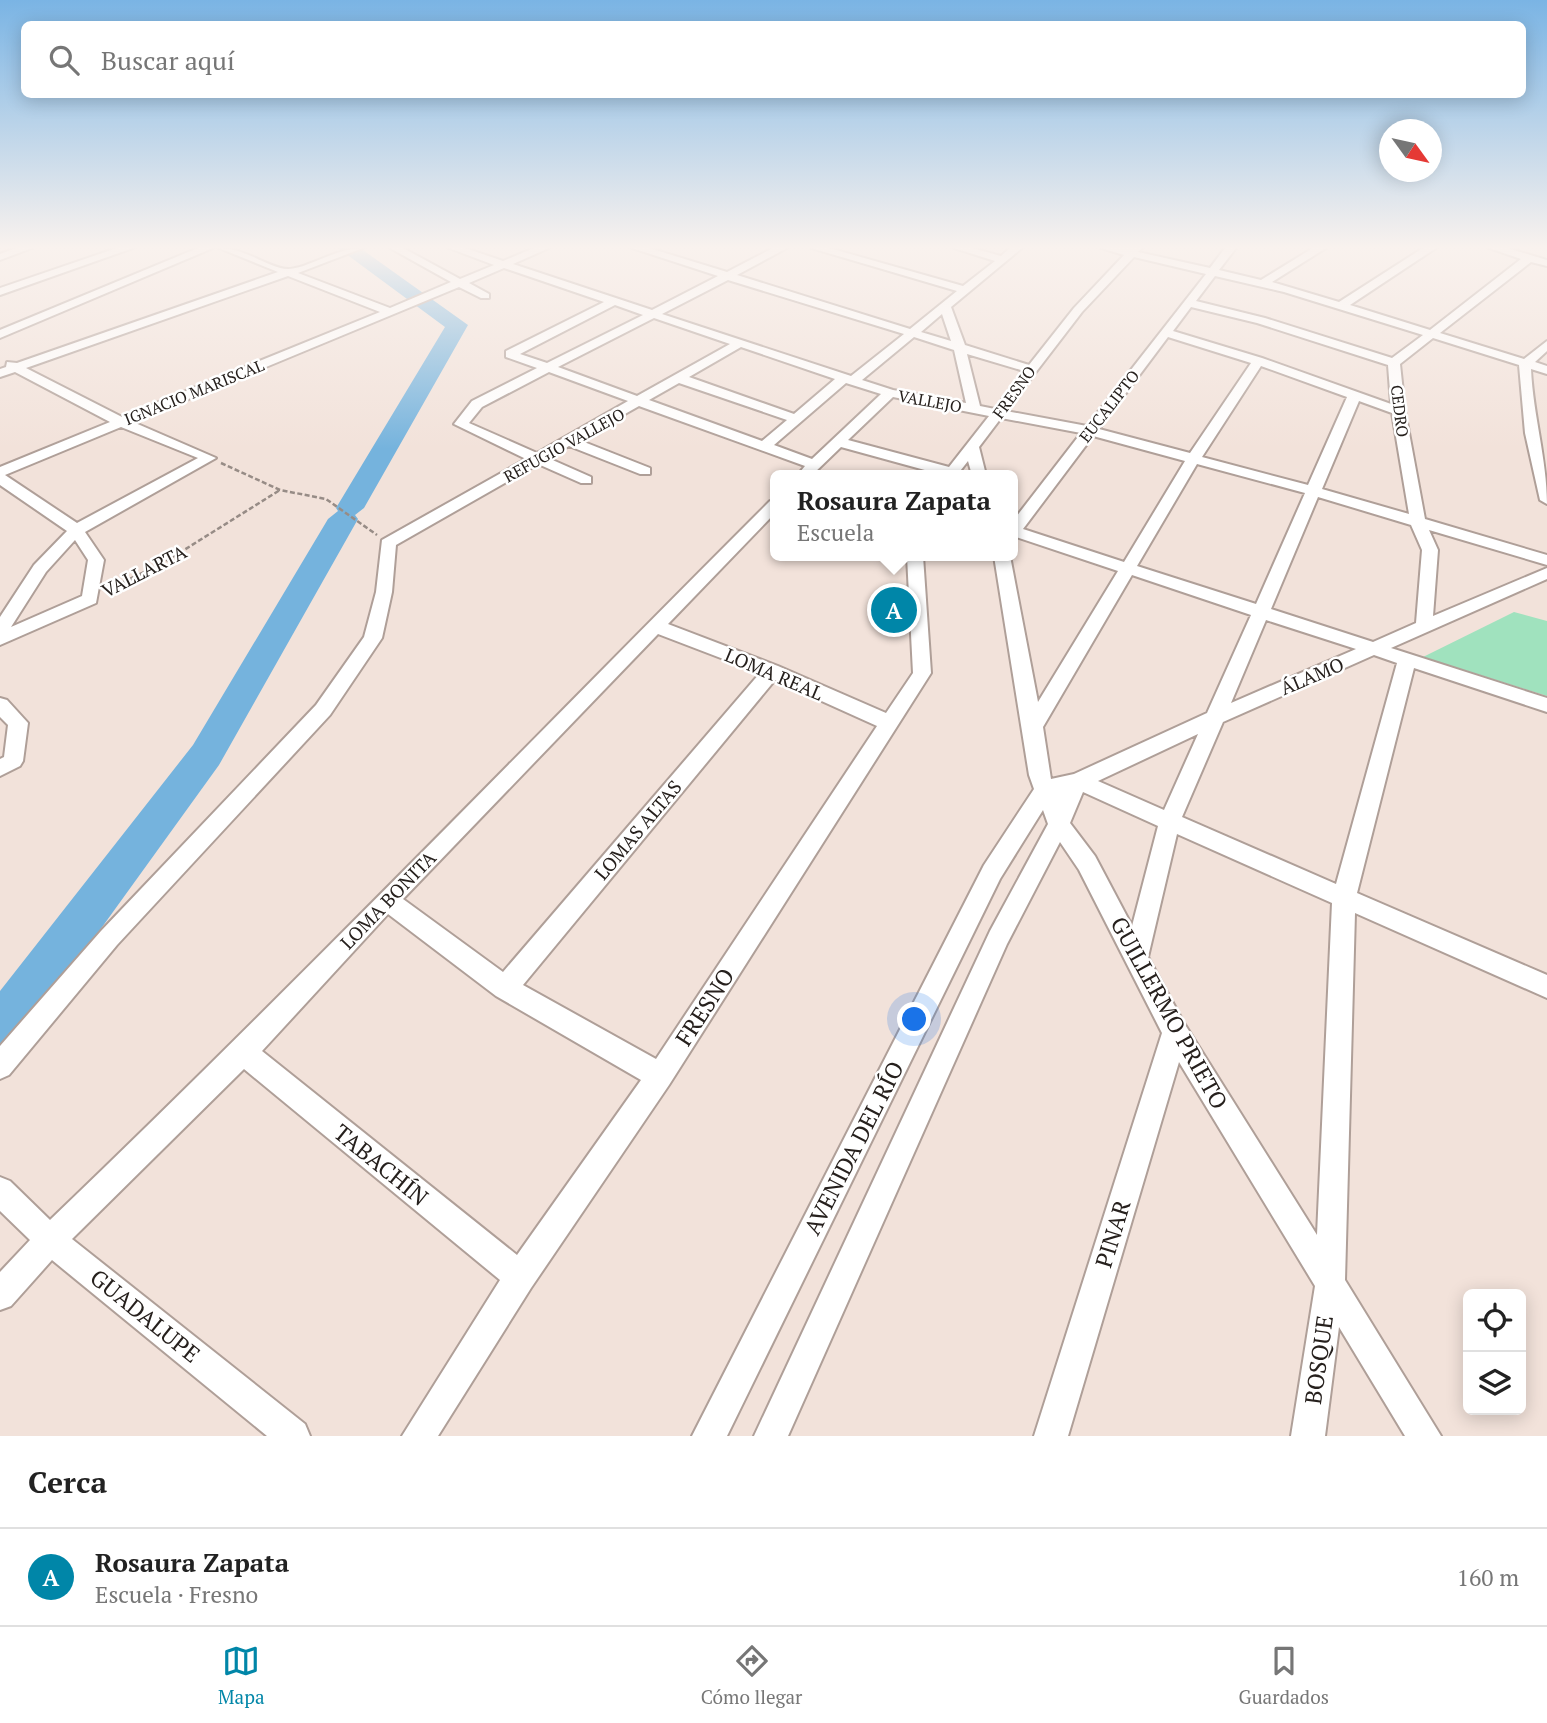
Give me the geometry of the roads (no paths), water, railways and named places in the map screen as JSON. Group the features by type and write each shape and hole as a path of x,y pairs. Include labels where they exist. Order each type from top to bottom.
{"street":[{"path":"0,334 46,315"},
{"path":"0,373 169,315"},
{"name":"IGNACIO MARISCAL","path":"0,472 384,315"},
{"path":"587,315 510,354 764,447 810,470 890,393"},
{"path":"586,480 461,424 477,404 651,315"},
{"name":"VALLEJO","path":"656,315 890,393 1091,431 1313,491 1547,560"},
{"path":"848,315 1029,369"},
{"path":"764,447 796,419 938,315"},
{"path":"948,315 960,349 974,408"},
{"name":"FRESNO","path":"954,470 998,414 1029,369 1074,315"},
{"name":"EUCALIPTO","path":"1018,524 1059,467 1091,431 1180,315"},
{"path":"1240,315 1394,363"},
{"path":"1373,315 1547,370"},
{"name":"CEDRO","path":"1424,626 1430,550 1418,523 1398,411 1394,363 1454,315"},
{"path":"1167,333 1258,360 1398,411"},
{"name":"REFUGIO VALLEJO","path":"0,1066 109,937 278,761 323,710 373,638 384,592 388,544 740,343"},
{"path":"1547,345 1525,365 1525,383 1537,464 1547,500"},
{"path":"1034,727 1193,459 1258,360"},
{"path":"0,363 19,367 121,422 209,458 76,530 40,569 0,630"},
{"path":"1525,383 1547,370"},
{"path":"681,379 796,419"},
{"path":"1136,958 1170,821 1354,397"},
{"path":"570,441 645,471"},
{"path":"839,442 940,470"},
{"path":"972,448 978,470"},
{"path":"0,478 76,530"},
{"name":"LOMA BONITA","path":"0,1295 50,1240 243,1052 387,900 770,509"},
{"name":"VALLARTA","path":"0,639 90,599 96,560 76,530"},
{"path":"1018,533 1547,705"},
{"name":"FRESNO","path":"419,1436 520,1277 660,1076 922,673 915,561"},
{"name":"GUILLERMO PRIETO","path":"1003,561 1034,727 1039,775 1059,824 1087,863 1175,1032 1424,1436"},
{"name":"ÁLAMO","path":"1045,789 1078,780 1216,716 1547,573"},
{"name":"LOMA REAL","path":"657,627 772,671 889,723"},
{"name":"BOSQUE","path":"1308,1436 1330,1285 1344,898 1408,659"},
{"name":"LOMAS ALTAS","path":"505,988 772,671"},
{"path":"0,705 18,723 6,765"},
{"path":"1059,824 1078,780 1547,987"},
{"name":"AVENIDA DEL RÍO","path":"709,1436 992,872 1045,789"},
{"name":"AVENIDA DEL RÍO","path":"771,1436 998,938 1059,824"},
{"path":"387,900 505,988 660,1076"},
{"name":"PINAR","path":"1051,1436 1175,1032"},
{"name":"TABACHÍN","path":"243,1052 520,1277"},
{"name":"GUADALUPE","path":"0,1191 50,1240 293,1436"}],"waterway":[{"path":"350,508 457,325 443,315"},
{"path":"0,1029 206,755 343,519"}],"place":[{"name":"Rosaura Zapata","path":"894,610"}]}
